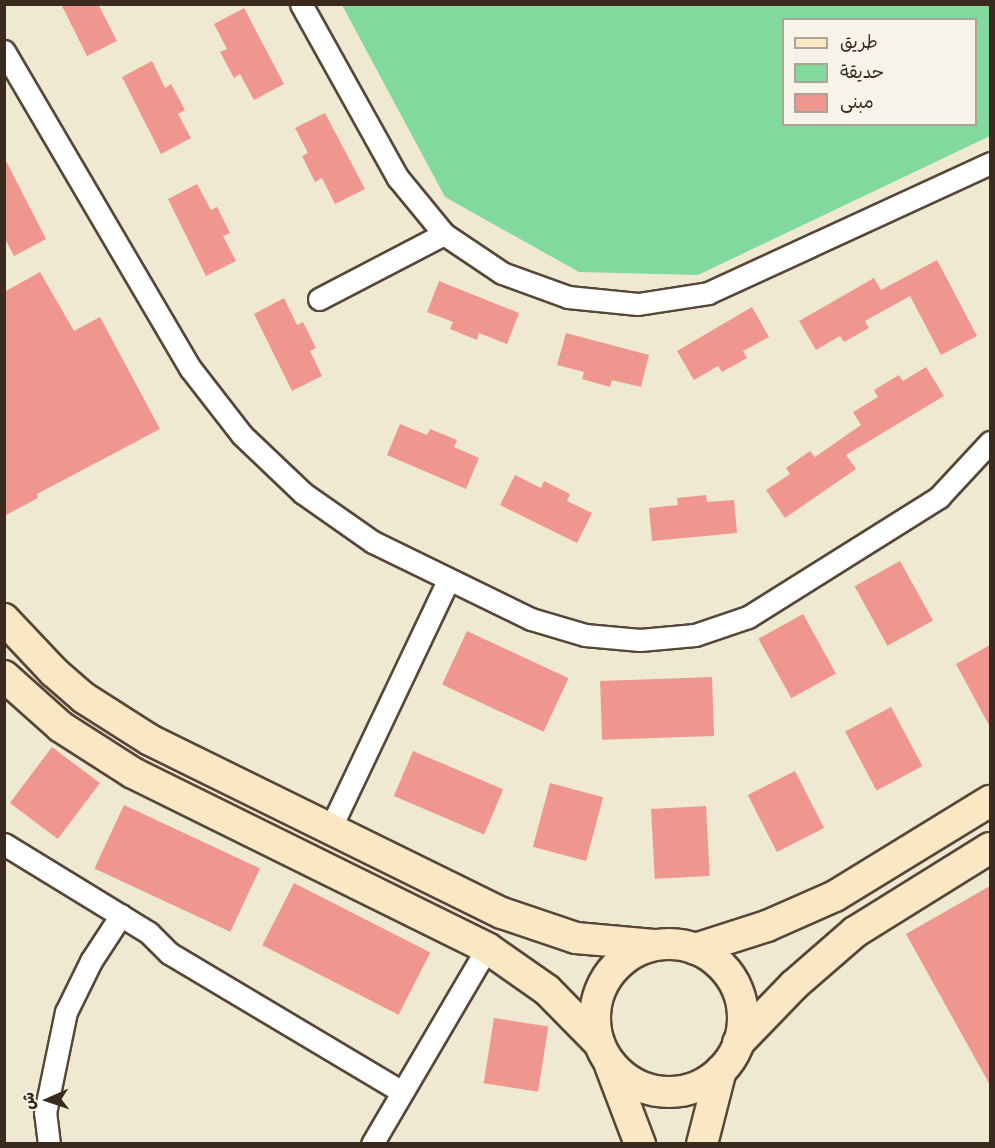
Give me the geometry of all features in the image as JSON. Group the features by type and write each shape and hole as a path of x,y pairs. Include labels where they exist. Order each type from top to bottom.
{"street":[{"path":"301,4 398,178 444,234 502,273 568,297 638,304 708,293 990,163"},
{"path":"4,51 184,359 242,435 303,493 372,542 531,619 585,635 640,640 695,634 748,617 891,531 939,497 990,442"},
{"path":"319,298 444,234"},
{"path":"294,853 308,835 330,829 448,580"},
{"path":"4,619 54,672 116,720 330,829 538,928 595,940 654,945 674,944 695,949 712,958 736,987 741,1005 738,1043"},
{"path":"4,676 61,727 96,752 487,948 547,990 624,1077 642,1088 663,1092 704,1083 721,1070"},
{"path":"695,949 767,926 835,896 990,801"},
{"path":"330,829 341,849 334,871"},
{"path":"4,844 149,933 169,953 402,1092"},
{"path":"702,1143 721,1070 738,1043 794,985 855,932 990,848"},
{"path":"49,1143 45,1113 66,1012 91,961 121,915"},
{"path":"640,1143 604,1053 596,1001 604,982 616,965 654,945"},
{"path":"372,1143 487,948"}],"green space":[{"path":"342,5 990,5 990,136 698,275 579,272 445,197"}],"building":[{"path":"61,4 98,4 117,41 87,56"},
{"path":"244,8 284,84 254,100 240,74 234,78 220,52 227,49 214,24"},
{"path":"152,61 165,88 171,84 185,110 178,114 191,138 161,154 122,77"},
{"path":"325,113 365,189 335,204 322,178 315,182 302,156 308,153 295,128"},
{"path":"4,157 46,239 14,256 4,237"},
{"path":"197,184 211,210 217,207 230,233 223,236 236,261 206,276 168,199"},
{"path":"937,260 977,336 941,355 910,296 865,321 869,328 844,342 840,336 816,350 799,321 874,278 881,290"},
{"path":"40,272 74,331 100,317 160,429 37,494 38,498 4,516 4,292"},
{"path":"439,281 519,313 507,344 479,333 477,340 450,329 453,322 427,312"},
{"path":"284,298 297,325 303,322 316,348 310,351 322,376 292,391 254,314"},
{"path":"752,307 769,337 743,351 747,358 722,372 718,366 694,380 677,351"},
{"path":"566,333 649,355 641,387 612,380 610,387 582,379 584,372 557,365"},
{"path":"926,367 944,396 846,455 856,469 785,518 766,490 790,474 786,468 810,451 815,457 861,425 853,412 878,397 874,390 899,375 903,381"},
{"path":"400,424 427,435 430,429 457,440 454,447 479,458 466,489 387,455"},
{"path":"515,475 541,488 544,481 570,494 567,501 592,513 577,543 500,505"},
{"path":"706,495 707,502 734,500 737,533 652,541 649,508 678,505 677,498"},
{"path":"900,561 933,620 887,646 855,586"},
{"path":"803,614 836,673 791,698 758,639"},
{"path":"467,631 569,678 544,732 442,684"},
{"path":"990,645 990,727 956,664"},
{"path":"712,677 714,736 602,740 600,681"},
{"path":"891,707 922,766 877,791 845,731"},
{"path":"52,747 100,783 58,839 10,803"},
{"path":"413,751 503,789 484,834 394,796"},
{"path":"795,771 824,828 777,852 748,795"},
{"path":"550,783 603,797 586,861 533,847"},
{"path":"124,805 260,868 230,932 94,868"},
{"path":"706,806 710,876 655,879 651,809"},
{"path":"294,883 430,952 399,1015 262,945"},
{"path":"990,886 990,1085 906,934"},
{"path":"494,1018 548,1027 538,1092 484,1083"}]}
